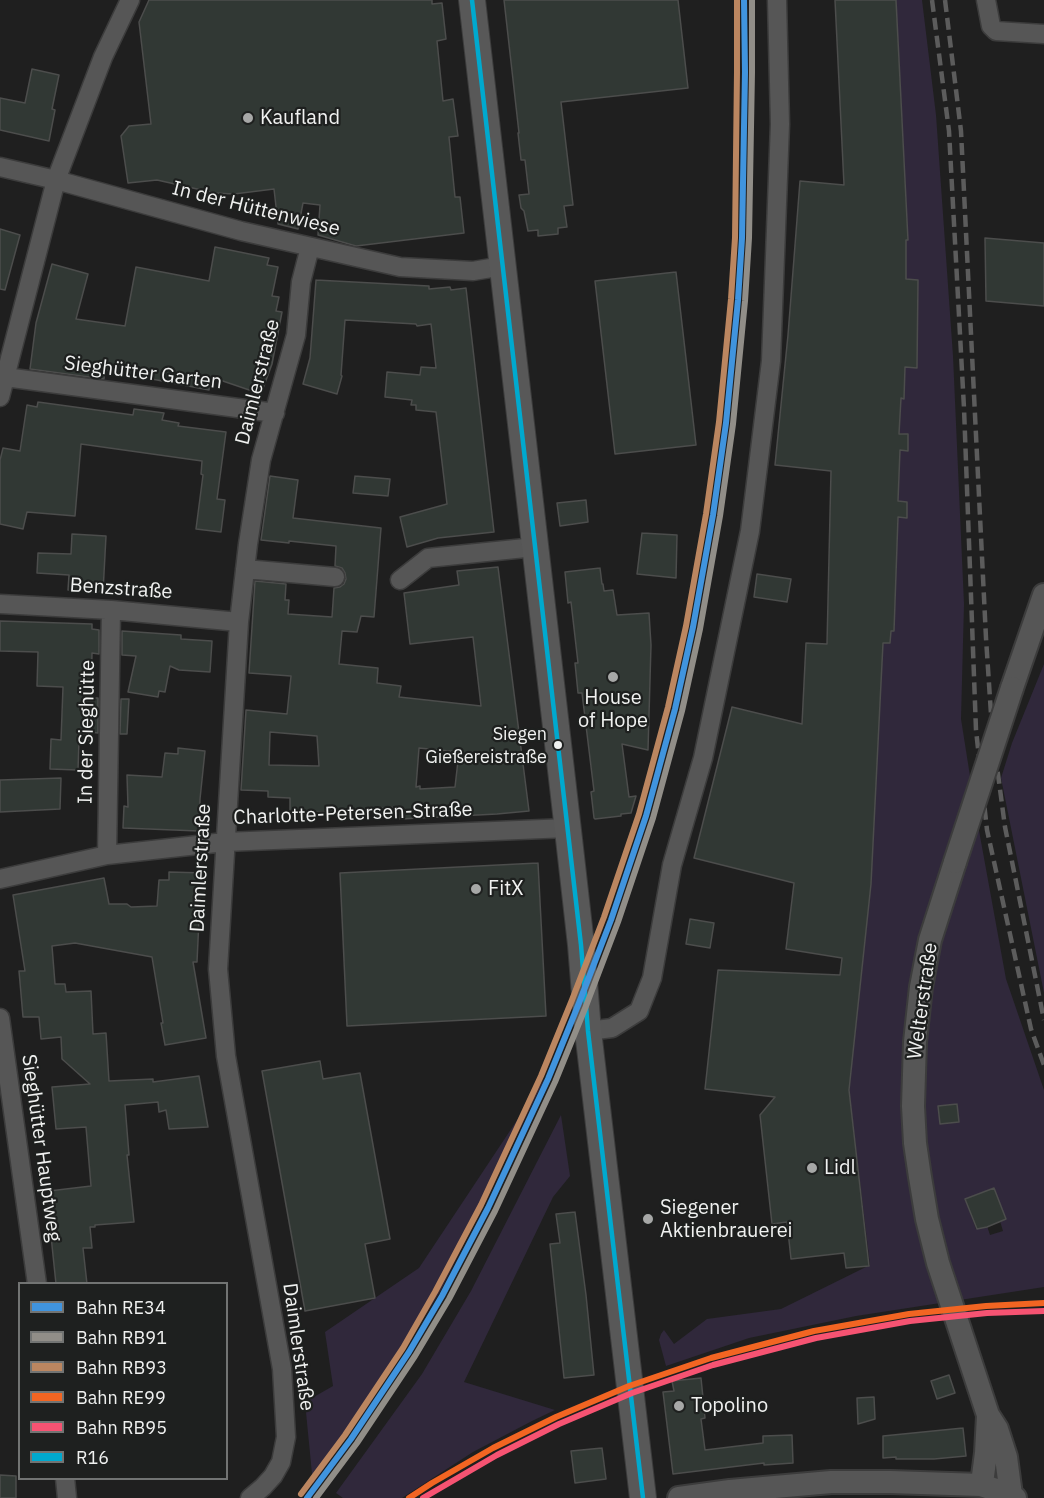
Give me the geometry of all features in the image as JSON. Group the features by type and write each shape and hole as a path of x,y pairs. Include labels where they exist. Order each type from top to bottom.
{"main road":[{"path":"472,0 643,1498"}],"street":[{"path":"0,397 56,180 103,57 130,0"},
{"path":"588,1031 612,1028 639,1011 652,978 672,865 703,758 750,531 771,361 780,124 777,0"},
{"path":"986,0 991,26 996,31 1044,34"},
{"name":"In der Hüttenwiese","path":"0,167 56,180 241,231 400,267 473,271 503,266"},
{"name":"Daimlerstraße","path":"263,1494 281,1462 286,1437 282,1370 226,1056 218,969 239,622 245,569 261,460 296,335 301,282 310,247"},
{"name":"Sieghütter Garten","path":"5,377 275,413"},
{"path":"400,580 428,558 535,548"},
{"path":"245,569 335,577"},
{"name":"Welterstraße","path":"1013,1497 1006,1457 997,1429 988,1415 938,1263 927,1219 913,1106 915,1042 921,987 930,940 1011,687 1044,595"},
{"name":"Benzstraße","path":"0,604 111,610 239,622"},
{"name":"In der Sieghütte","path":"107,855 111,610"},
{"name":"Charlotte-Petersen-Straße","path":"0,879 107,855 225,842 568,828"},
{"name":"Sieghütter Hauptweg","path":"0,1018 37,1282"},
{"name":"Welterstraße","path":"981,1485 986,1454 988,1415"},
{"path":"64,1480 67,1498"},
{"path":"679,1498 831,1482 981,1485 1013,1497"}],"shaded area":[{"path":"896,0 922,0 936,115 953,356 964,604 961,719 1006,979 1044,1090 1044,1287 856,1316 749,1338 666,1366 659,1340 664,1330 674,1344 707,1319 781,1309 870,1265 849,1090 871,884 882,643 890,643 891,631 894,631 898,517 907,517 907,502 898,501 899,450 908,450 908,435 899,433 900,398 904,398 905,367 917,367 918,280 906,279 906,240 908,239","holes":["957,1104 959,1122 940,1124 938,1106","994,1188 1006,1219 1000,1221 1003,1231 990,1235 987,1226 976,1229 965,1199"]},
{"path":"1044,664 1044,993 1001,778 1012,743"},
{"path":"545,1078 441,1290 367,1408 313,1484 305,1402 333,1386 325,1332 419,1268"},
{"path":"561,1115 570,1176 553,1197 464,1382 555,1410 473,1452 402,1498 343,1498 336,1493 422,1374 471,1291"}],"building":[{"name":"Kaufland","path":"149,0 432,0 432,4 442,3 446,39 437,41 443,101 453,99 458,136 449,137 455,197 460,197 464,233 356,246 318,235 320,205 303,203 298,229 278,224 274,189 234,194 215,193 157,180 128,183 121,136 129,126 151,124 139,22"},
{"path":"504,0 678,0 688,88 561,102 573,205 564,206 567,227 558,228 558,234 538,236 538,230 528,231 524,211 521,208 519,195 529,194 525,160 521,160"},
{"path":"835,0 896,0 908,240 906,240 906,279 918,280 917,368 905,367 904,399 901,398 899,434 908,434 908,451 900,450 898,501 907,502 907,518 898,517 894,631 891,631 890,643 883,643 871,884 849,1090 869,1266 846,1268 844,1253 791,1259 787,1222 772,1224 760,1115 775,1097 705,1089 718,970 840,975 842,958 786,949 794,883 694,858 732,707 802,724 806,643 827,644 831,471 775,465 800,181 844,185"},
{"path":"32,69 59,75 52,109 55,110 49,141 0,130 0,98 25,103"},
{"path":"0,229 20,235 5,290 0,289"},
{"path":"985,238 1044,243 1044,306 986,301"},
{"path":"215,247 269,258 267,265 278,267 272,296 279,297 276,311 282,312 272,364 261,394 211,377 209,390 105,370 104,379 30,369 36,323 52,264 88,274 76,319 125,326 136,267 209,281"},
{"path":"676,272 696,445 615,454 595,281"},
{"path":"316,280 429,286 429,289 466,288 494,532 438,538 407,547 400,517 447,504 436,412 416,410 416,405 411,405 412,400 385,397 387,372 420,375 421,367 436,368 431,324 417,326 416,324 345,320 342,376 337,394 303,384 310,358"},
{"path":"38,402 133,415 134,409 164,413 162,420 179,423 178,426 226,432 217,499 225,500 221,532 196,529 203,475 201,474 202,461 81,444 75,516 27,512 23,529 0,524 0,460 3,448 20,451 27,405 37,407"},
{"path":"270,476 298,480 293,518 381,528 374,617 361,616 357,632 342,631 339,664 378,668 377,683 401,686 399,697 481,706 473,637 410,644 404,593 459,585 457,571 498,567 529,811 400,819 400,807 290,814 290,798 268,797 268,791 241,790 246,710 287,714 291,676 249,673 255,581 286,584 285,600 289,600 288,614 332,617 334,588 344,584 346,579 342,568 335,566 336,546 261,540","holes":["270,732 317,736 319,766 269,765","419,748 459,752 455,787 420,789 420,786 416,787"]},
{"path":"355,476 390,479 388,496 353,493"},
{"path":"586,500 588,522 560,526 557,503"},
{"path":"642,533 677,535 676,578 637,574"},
{"path":"72,534 106,536 103,592 68,590 69,575 37,573 38,553 71,554"},
{"path":"600,568 604,591 613,590 617,615 649,613 651,645 648,750 622,744 629,797 636,796 631,813 595,819 591,792 594,791 582,693 578,693 575,663 578,663 565,572"},
{"path":"757,574 791,579 787,602 754,597"},
{"path":"0,621 92,624 92,629 99,630 99,654 92,653 91,698 98,698 98,733 90,732 90,741 79,740 78,770 50,769 51,739 61,740 63,687 37,686 38,652 0,651"},
{"path":"122,631 181,635 181,639 212,641 210,672 179,670 170,666 165,692 159,691 158,697 128,692 136,656 122,655"},
{"path":"121,699 129,699 127,734 120,734"},
{"path":"178,748 205,751 199,831 123,828 124,806 128,807 127,775 162,777 165,753 178,754"},
{"path":"61,778 60,809 0,812 0,780"},
{"path":"538,863 546,1016 347,1026 340,873"},
{"path":"169,872 205,873 204,898 200,898 197,962 193,962 206,1038 165,1045 152,957 75,943 52,946 55,984 65,984 66,992 91,991 93,1034 106,1033 109,1081 153,1079 153,1082 199,1076 208,1127 169,1129 166,1110 159,1112 158,1102 125,1105 129,1155 127,1155 134,1222 90,1227 92,1248 83,1248 87,1282 56,1282 48,1207 50,1204 49,1191 91,1186 86,1127 56,1129 52,1087 90,1084 62,1059 61,1037 41,1039 39,1017 23,1017 19,971 25,971 13,895 104,878 109,904 127,904 131,907 157,906 159,880 169,880"},
{"path":"690,919 714,923 710,948 686,944"},
{"path":"320,1061 323,1079 360,1073 390,1239 365,1244 375,1298 305,1311 262,1071"},
{"path":"957,1104 959,1122 940,1124 938,1106"},
{"path":"994,1188 1006,1219 977,1229 965,1199"},
{"path":"575,1212 594,1375 564,1378 550,1244 560,1243 556,1214"},
{"path":"949,1375 955,1393 937,1399 931,1381"},
{"path":"701,1378 705,1418 701,1419 705,1450 763,1443 763,1436 792,1435 793,1463 764,1465 764,1463 673,1474 663,1392 674,1391 672,1381"},
{"path":"874,1397 875,1419 858,1424 857,1398"},
{"path":"963,1428 966,1456 934,1459 883,1458 883,1436"},
{"path":"602,1448 606,1479 575,1483 571,1451"},
{"path":"0,1475 16,1476 16,1498 0,1498"}],"railway":[{"path":"932,0 949,131 964,408 976,730 987,830 1031,1029 1044,1065"},
{"path":"945,0 961,131 992,729 1005,827 1044,1020"}],"rail line":[{"name":"RB93","path":"301,1494 345,1435 403,1348 481,1205 541,1076 572,1000 604,917 639,814 668,707 686,626 706,514 719,422 735,238 737,0"},
{"name":"RE34","path":"307,1498 351,1439 409,1352 442,1296 488,1208 548,1079 579,1003 611,920 646,816 675,709 693,627 713,515 726,423 742,238 744,0"},
{"name":"RB91","path":"316,1498 357,1443 415,1356 449,1299 495,1211 555,1082 586,1006 618,922 653,818 682,711 700,629 733,424 749,238 752,0"},
{"name":"RE99","path":"409,1498 493,1448 556,1417 629,1386 711,1358 814,1331 909,1314 1044,1303"},
{"name":"RB95","path":"423,1498 497,1455 559,1424 632,1393 713,1365 816,1338 910,1321 987,1313 1044,1311"}],"transit line":[{"name":"R16","path":"472,0 643,1498"}],"place":[{"name":"Kaufland","path":"248,118"},
{"name":"House of Hope","path":"613,677"},
{"name":"Siegen Gießereistraße","path":"558,745"},
{"name":"FitX","path":"476,889"},
{"name":"Lidl","path":"812,1168"},
{"name":"Siegener Aktienbrauerei","path":"648,1219"},
{"name":"Topolino","path":"679,1406"}]}
